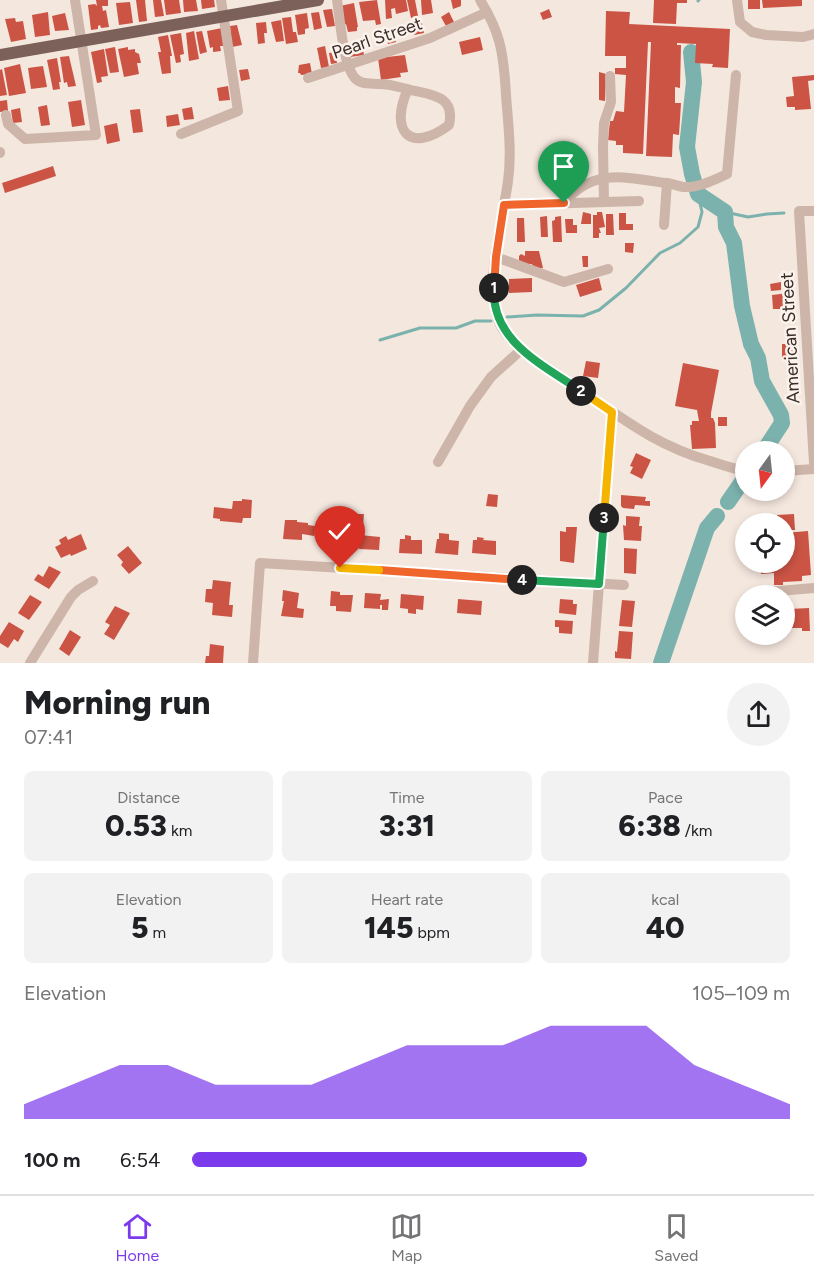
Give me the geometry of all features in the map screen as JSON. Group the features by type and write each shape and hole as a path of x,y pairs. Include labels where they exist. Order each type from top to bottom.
{"main road":[{"path":"0,55 318,0"}],"street":[{"path":"6,115 8,124 25,139 96,135 75,0"},
{"path":"181,134 237,111 221,0"},
{"path":"337,0 348,66 356,80 362,83 397,86 440,97 451,115 449,125 435,135 423,139 413,139 407,136 401,116 408,89"},
{"path":"480,0 500,40 510,161 496,257 493,294 496,315 510,338 522,349 612,412 666,446 735,468"},
{"path":"737,0 740,22 752,32 803,37 814,34"},
{"name":"Pearl Street","path":"308,78 430,38 487,12"},
{"path":"564,203 584,184 604,176 684,187 704,184 727,174 736,75"},
{"path":"604,202 604,123 611,102 610,76"},
{"path":"664,225 667,183"},
{"path":"504,205 639,201"},
{"name":"American Street","path":"814,212 799,211 810,325 814,463"},
{"path":"496,257 564,282 571,282 608,269"},
{"path":"438,462 470,406 491,377 522,349"},
{"path":"593,663 612,412"},
{"path":"795,470 814,469"},
{"path":"253,663 260,563 624,585"},
{"path":"30,663 71,597 93,581"},
{"path":"795,590 814,588"}],"building":[{"path":"96,0 108,0 108,6 102,6 103,11 106,10 109,27 101,28 100,25 98,29 91,30 88,5 97,6"},
{"path":"136,0 145,0 147,21 139,22"},
{"path":"153,0 161,0 164,16 155,17"},
{"path":"164,0 179,0 181,13 166,15"},
{"path":"183,0 196,0 198,11 184,12"},
{"path":"201,0 214,0 215,7 202,9"},
{"path":"377,0 381,24 376,25 375,20 363,21 359,2"},
{"path":"385,0 406,0 408,11 396,14 395,8 391,9 392,18 386,19"},
{"path":"407,0 415,0 418,16 411,18"},
{"path":"421,0 431,0 433,13 422,15"},
{"path":"451,0 461,0 461,6 453,9"},
{"path":"654,0 687,0 687,3 677,3 676,24 653,23"},
{"path":"748,0 760,0 760,9 748,9"},
{"path":"762,0 802,0 802,6 763,8"},
{"path":"130,2 133,23 119,25 116,3"},
{"path":"354,3 358,27 357,31 348,32 340,6"},
{"path":"332,9 335,26 327,27 323,10"},
{"path":"549,9 552,17 543,20 540,13"},
{"path":"606,11 630,12 629,24 730,29 728,68 695,63 696,44 677,43 681,45 680,88 675,87 675,103 681,103 679,135 673,134 672,157 646,156 651,42 648,42 643,154 623,153 623,145 616,145 616,141 608,140 610,121 613,121 616,111 624,112 626,75 615,74 615,68 626,68 626,56 605,56"},
{"path":"48,12 50,35 35,37 32,15"},
{"path":"319,12 322,28 314,30 311,13"},
{"path":"449,12 454,22 446,26 441,17"},
{"path":"65,13 69,30 55,31 52,16"},
{"path":"307,13 309,28 305,29 305,34 298,35 295,15"},
{"path":"291,17 293,32 296,32 298,42 286,44 282,18"},
{"path":"15,18 16,22 23,21 26,39 11,42 5,19"},
{"path":"281,20 284,41 276,42 271,22"},
{"path":"266,22 265,43 258,44 256,23"},
{"path":"422,23 424,33 414,35 412,25"},
{"path":"237,25 242,45 232,47 230,26"},
{"path":"222,28 224,46 220,46 221,51 213,52 207,31"},
{"path":"194,31 199,59 189,61 186,33"},
{"path":"202,31 207,52 200,54 196,32"},
{"path":"393,31 396,42 388,44 386,33"},
{"path":"181,33 184,54 180,55 181,62 176,63 170,35"},
{"path":"168,35 172,56 170,56 171,73 162,74 158,37"},
{"path":"480,37 483,50 462,55 459,42"},
{"path":"362,43 364,55 350,57 348,45"},
{"path":"325,46 329,67 321,68 317,48"},
{"path":"115,47 119,72 110,73 105,49"},
{"path":"128,47 128,50 135,49 141,63 137,63 139,74 124,77 118,49"},
{"path":"104,49 108,76 101,77 102,82 97,83 91,52"},
{"path":"335,52 337,63 331,64 329,53"},
{"path":"405,55 408,72 400,73 401,77 381,80 378,58"},
{"path":"69,56 76,86 68,87 67,82 64,83 60,57"},
{"path":"57,58 61,82 59,82 60,89 53,90 47,60"},
{"path":"310,63 312,74 298,73 299,65"},
{"path":"20,64 26,93 9,96 4,68"},
{"path":"43,66 47,87 31,89 28,68"},
{"path":"2,69 7,95 0,96 0,70"},
{"path":"248,69 250,79 241,81 239,70"},
{"path":"599,72 606,74 605,101 599,100"},
{"path":"814,75 814,80 808,81 811,109 795,110 795,107 787,107 786,97 794,96 792,77"},
{"path":"228,86 230,100 219,101 217,88"},
{"path":"7,100 8,111 0,112 0,101"},
{"path":"81,100 85,125 72,127 68,102"},
{"path":"47,105 50,125 41,126 38,107"},
{"path":"192,107 194,119 184,120 182,109"},
{"path":"20,108 22,122 13,123 11,110"},
{"path":"140,109 143,132 133,133 130,110"},
{"path":"178,114 180,125 167,127 166,116"},
{"path":"117,123 120,141 107,144 104,126"},
{"path":"53,166 56,176 5,193 2,183"},
{"path":"583,212 591,214 591,224 581,224"},
{"path":"597,212 602,212 605,227 599,228 601,233 599,233 599,238 593,238 593,215 597,215"},
{"path":"619,213 626,213 626,224 633,224 633,230 619,230"},
{"path":"606,214 613,214 614,235 606,235"},
{"path":"547,216 548,237 541,237 540,217"},
{"path":"561,216 562,242 553,242 552,221 555,217"},
{"path":"517,218 524,218 525,242 517,242"},
{"path":"565,219 573,219 573,225 577,225 577,233 566,233"},
{"path":"625,243 634,243 633,253 625,252"},
{"path":"525,251 539,251 543,268 533,268 532,264 519,264 519,256 521,254 525,256"},
{"path":"582,256 588,256 588,267 583,267"},
{"path":"532,278 532,292 509,293 509,279"},
{"path":"599,278 602,290 580,297 576,285"},
{"path":"781,282 781,290 771,291 770,284"},
{"path":"789,293 790,309 773,309 772,295"},
{"path":"782,344 792,344 793,359 782,359"},
{"path":"586,361 600,363 598,378 583,376"},
{"path":"683,363 719,370 711,413 711,418 715,423 716,448 692,449 690,425 692,421 699,421 697,410 675,406"},
{"path":"718,417 727,417 727,426 718,426"},
{"path":"636,453 651,460 642,479 630,473 633,467 630,466"},
{"path":"488,494 498,495 497,507 486,506"},
{"path":"621,495 646,497 645,501 650,501 650,506 635,505 634,509 623,508"},
{"path":"242,499 252,500 251,518 243,518 242,523 213,518 214,507 232,509 233,501 242,501"},
{"path":"356,514 364,514 363,525 356,525"},
{"path":"626,516 640,517 641,541 624,540 623,525 626,526"},
{"path":"285,520 297,520 297,522 315,526 314,536 302,534 302,540 283,539"},
{"path":"566,527 577,527 574,563 560,561 560,531 566,532"},
{"path":"337,529 347,530 345,547 323,545 324,531 337,532"},
{"path":"808,531 811,575 802,576 802,581 774,585 774,573 795,573 795,532"},
{"path":"439,533 449,534 449,540 459,541 458,555 435,553"},
{"path":"81,534 87,549 61,558 55,547 61,544 59,540 66,536 68,540"},
{"path":"360,535 380,537 379,550 359,549"},
{"path":"405,535 411,536 411,540 422,540 422,554 399,553 400,539 405,539"},
{"path":"477,537 496,541 496,555 472,553 473,540 477,540"},
{"path":"128,546 142,563 129,574 121,565 123,562 117,555"},
{"path":"624,548 637,549 636,574 624,573"},
{"path":"49,566 61,572 49,589 34,580 38,574 43,577"},
{"path":"213,580 231,582 229,605 233,605 232,617 212,615 213,603 205,602 206,589 212,589"},
{"path":"283,590 299,593 297,608 304,609 303,618 281,616 284,601 282,601"},
{"path":"331,591 340,592 340,595 353,595 351,612 336,611 336,606 330,606"},
{"path":"365,593 381,594 380,600 389,599 388,610 382,610 382,605 380,609 364,608"},
{"path":"401,594 424,596 423,610 416,609 416,614 408,613 408,609 400,608"},
{"path":"30,595 42,602 29,620 18,613"},
{"path":"458,599 482,601 481,615 457,613"},
{"path":"560,599 573,600 573,604 577,604 576,615 559,613"},
{"path":"622,600 635,601 632,627 619,626"},
{"path":"115,606 130,613 114,640 104,634 110,625 105,622"},
{"path":"809,608 810,631 795,628 795,609"},
{"path":"555,620 573,621 572,634 559,633 559,627 555,627"},
{"path":"9,622 24,631 18,642 14,639 8,648 0,643 0,636"},
{"path":"70,630 81,637 69,656 59,649"},
{"path":"619,631 633,632 631,659 615,658"},
{"path":"210,644 224,646 223,663 205,663 206,656 209,656"}],"waterway":[{"path":"691,52 694,82 687,147 692,174 698,194 725,212 726,227 734,243 742,306 751,344 758,358 762,381 781,415 782,423 770,441"},
{"path":"507,317 583,316 599,310 626,288 660,253 680,243 698,227 702,212 698,194"},
{"path":"725,212 748,217 784,213"},
{"path":"380,340 420,328 456,328 475,321 491,321"},
{"path":"728,502 735,492"},
{"path":"661,663 707,528 717,516"}],"route":[{"path":"340,568 599,584 612,412 514,343 496,315 493,294 504,205 564,203"}]}
